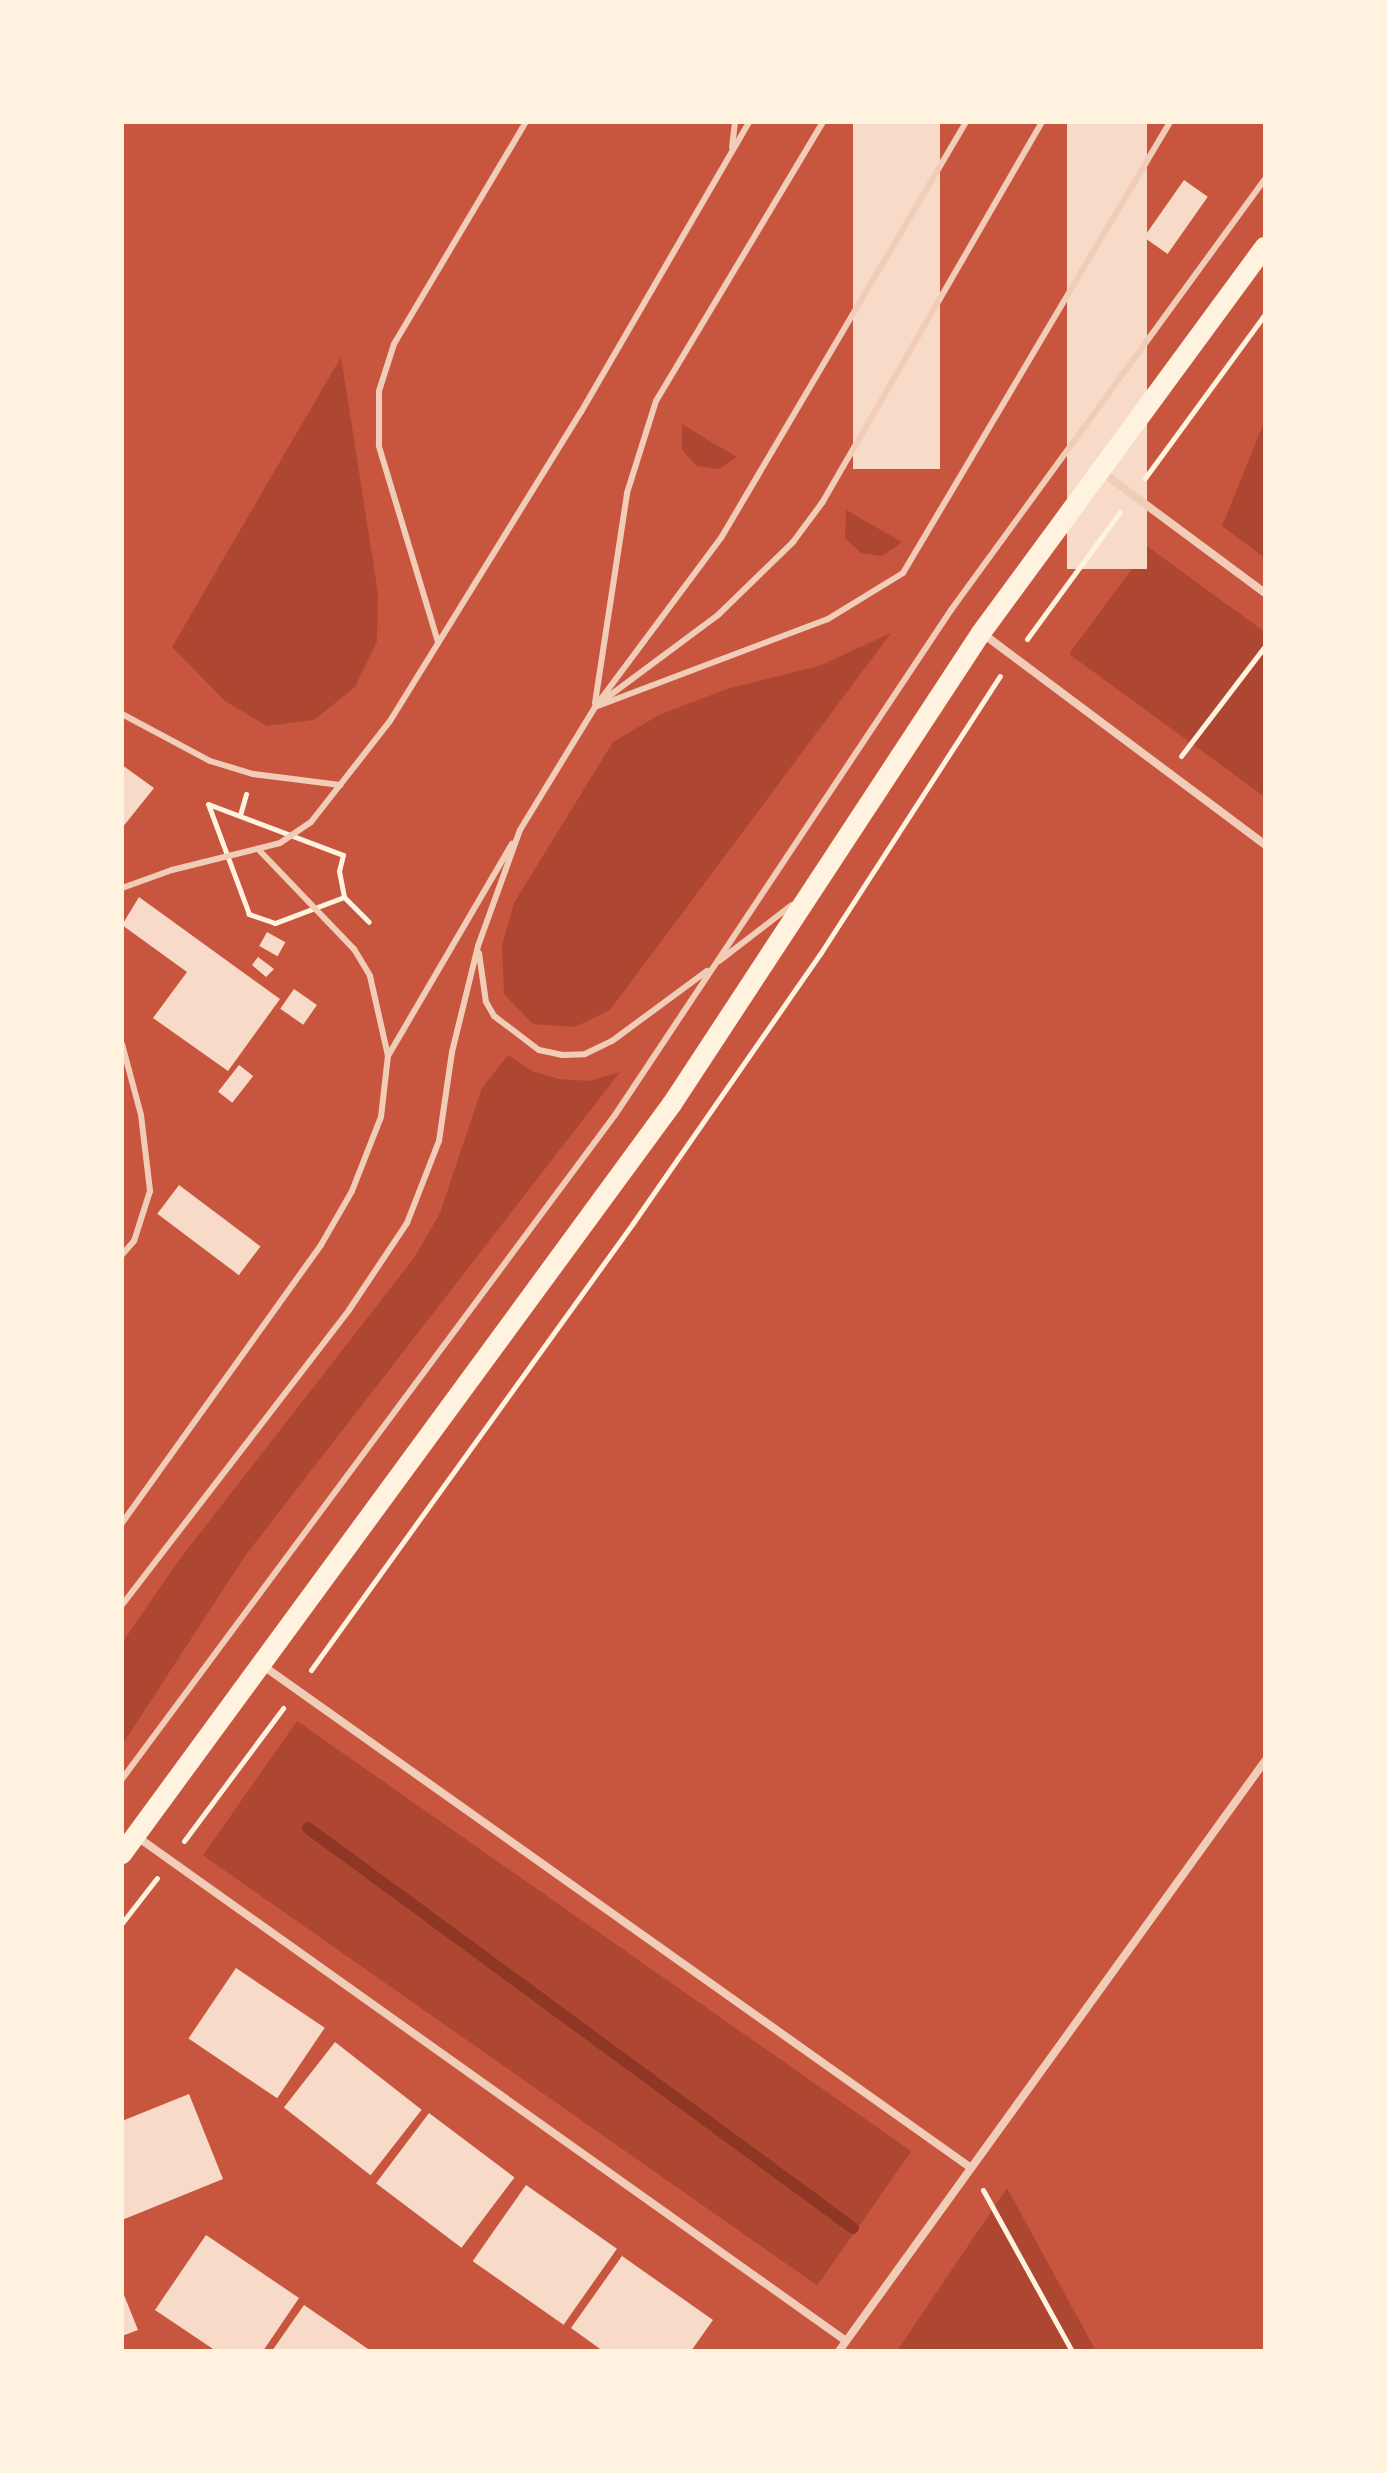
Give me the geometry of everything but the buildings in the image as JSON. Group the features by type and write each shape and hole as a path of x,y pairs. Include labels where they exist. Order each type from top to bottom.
{"main road":[{"path":"122,1854 672,1104 981,633 1265,247"}],"street":[{"path":"1101,472 1265,593"},
{"path":"981,633 1265,845"},
{"path":"262,1665 971,2168"},
{"path":"839,2351 1265,1761"},
{"path":"136,1836 846,2341"}],"lane":[{"path":"438,642 379,446 379,391 394,344 526,122"},
{"path":"732,151 735,122"},
{"path":"122,888 295,836 340,785 390,721 581,412 749,122"},
{"path":"595,707 627,493 652,413 823,122"},
{"path":"388,1056 595,707 721,538 966,122"},
{"path":"595,707 718,615 793,542 822,503 1042,122"},
{"path":"595,707 828,619 903,573 1170,122"},
{"path":"122,1779 568,1179 951,610 1265,179"},
{"path":"122,714 210,761 253,774 340,785"},
{"path":"122,1605 349,1310 407,1223 439,1141 452,1052 478,946 520,830"},
{"path":"122,1523 321,1245 352,1191 381,1117 388,1056 370,976 354,949 258,849"},
{"path":"478,946 486,1002 494,1016 539,1050 562,1055 585,1054 612,1041 814,888"},
{"path":"122,1044 141,1115 150,1191 134,1241 122,1255"}],"path":[{"path":"122,1923 296,1690 669,1172 1014,657 1265,314"},
{"path":"1169,773 1265,646"},
{"path":"344,897 369,922"},
{"path":"971,2168 1072,2351"}],"shaded area":[{"path":"341,357 378,593 377,641 355,687 314,720 267,726 225,701 172,647"},
{"path":"1265,420 1265,558 1222,526"},
{"path":"682,424 737,457 719,469 697,466 682,450"},
{"path":"846,510 902,542 882,556 861,553 845,538"},
{"path":"1148,547 1265,632 1265,797 1069,654"},
{"path":"891,633 610,1010 575,1027 533,1024 504,994 502,946 514,903 613,742 659,715 727,689 819,666"},
{"path":"508,1055 532,1071 559,1079 590,1081 620,1072 245,1556 122,1745 122,1643 179,1560 414,1258 440,1213 482,1088"},
{"path":"297,1721 911,2151 817,2286 203,1855"},
{"path":"1007,2188 1096,2351 897,2351"}],"waterway":[{"path":"308,1828 853,2228"}]}
